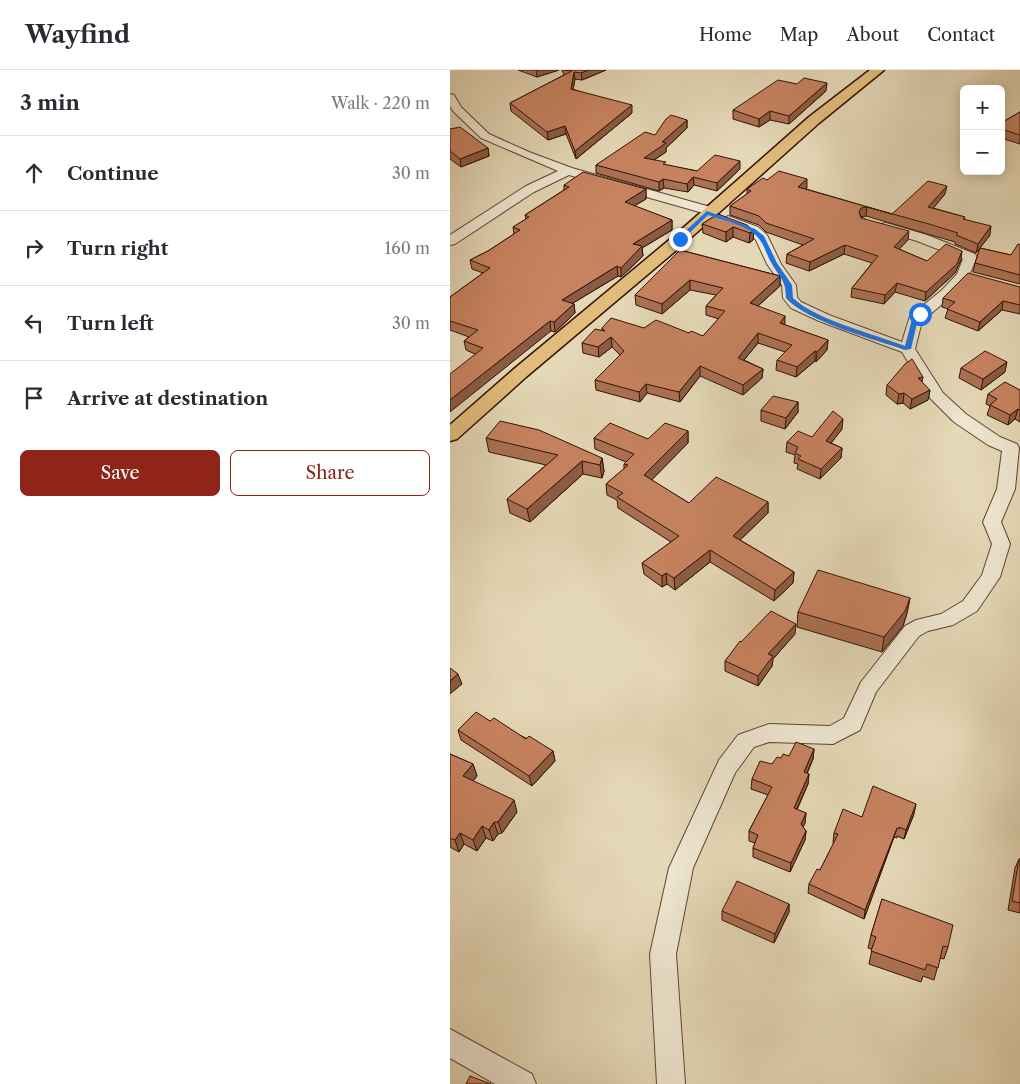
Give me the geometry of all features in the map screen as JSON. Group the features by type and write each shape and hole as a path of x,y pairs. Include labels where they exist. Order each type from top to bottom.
{"main road":[{"path":"450,435 520,373 657,258 814,120 878,70"}],"street":[{"path":"450,97 457,109 485,136 525,154 568,171 708,212 753,230 762,238 774,264 789,285 790,298 796,305 824,318 908,349 922,374 942,402 960,418 994,441 1015,449 1006,489 992,522 1001,544 991,577 970,606 946,620 922,625 912,631 868,688 852,724 833,735 768,733 746,741 727,767 681,868 663,954 670,1084"},
{"path":"450,241 522,193 568,171"},
{"path":"874,224 914,235 967,254 970,257 968,276 915,319 908,349"},
{"path":"450,1042 474,1058 522,1084"}],"building":[{"path":"565,70 588,70 581,73 574,72 571,89 632,105 575,151 565,126 547,132 510,103 572,71"},
{"path":"804,78 827,83 789,116 770,111 759,119 733,110 778,80 797,84"},
{"path":"1020,112 1020,135 1005,130 1005,121"},
{"path":"671,115 687,120 662,142 666,143 644,158 697,171 715,155 740,161 717,183 693,177 687,184 663,179 659,182 596,165 645,132 655,135"},
{"path":"460,127 488,148 460,159 450,151 450,129"},
{"path":"779,171 807,179 798,187 881,211 867,207 861,208 859,212 861,218 909,231 894,247 927,261 946,244 962,251 957,264 926,292 897,283 885,295 852,288 878,256 845,245 810,262 787,254 814,239 766,223 759,216 730,206 751,191 747,189 763,178 767,180"},
{"path":"583,172 646,189 625,202 672,220 633,244 642,246 621,268 617,266 562,300 574,304 554,322 550,321 450,400 450,374 483,348 464,341 478,330 450,321 450,297 490,268 470,260 488,251 520,230 513,227 529,217 525,215 569,187 564,185"},
{"path":"928,181 947,186 928,207 991,226 978,244 956,235 958,233 892,214"},
{"path":"718,214 747,225 754,231 750,233 733,227 726,232 702,224"},
{"path":"1018,244 1020,245 1020,275 975,263 980,248 1011,255"},
{"path":"680,250 780,276 750,303 785,316 780,323 828,340 817,352 815,351 797,367 777,360 792,345 758,333 738,358 763,369 743,385 700,366 679,392 646,384 639,392 595,380 624,351 611,337 598,347 582,343 595,329 605,331 602,328 611,318 644,328 656,320 689,333 691,331 703,336 725,311 706,306 723,288 690,280 662,304 635,295"},
{"path":"968,273 1020,287 1020,305 1003,301 980,322 947,309 955,302 943,298"},
{"path":"985,351 1007,362 983,379 961,368"},
{"path":"912,359 923,377 918,378 930,390 912,399 904,393 899,394 887,385 905,364"},
{"path":"1005,382 1020,390 1020,410 1018,409 1010,415 990,405 997,399 988,394"},
{"path":"773,396 798,402 786,418 761,410"},
{"path":"833,411 843,419 826,441 842,448 821,469 798,459 801,456 795,453 798,447 787,442 798,431 812,437"},
{"path":"500,421 539,430 602,458 600,465 582,461 527,509 507,499 558,455 486,438"},
{"path":"610,423 648,439 665,423 688,431 644,475 689,503 716,477 768,502 733,536 794,572 775,590 710,550 674,578 666,573 662,576 642,563 679,536 617,497 623,493 606,484 628,465 624,464 634,454 594,438"},
{"path":"818,570 910,598 905,611 884,637 798,612"},
{"path":"771,611 796,624 768,654 773,656 758,676 725,661 740,641"},
{"path":"450,668 458,674 450,681"},
{"path":"476,712 490,721 494,718 526,739 529,736 553,751 529,776 458,730"},
{"path":"796,742 814,749 804,772 809,774 794,808 806,813 801,824 806,831 791,863 753,848 758,835 749,831 772,787 752,779 760,761 772,764 777,757 781,758 783,754 789,756"},
{"path":"450,754 473,764 463,776 514,800 498,822 494,822 489,830 482,826 473,840 460,833 455,840 450,838"},
{"path":"873,786 916,804 906,830 897,828 865,910 809,884 817,869 820,870 838,834 834,833 843,809 862,817"},
{"path":"1020,859 1020,903 1012,901"},
{"path":"737,881 789,904 775,934 722,911"},
{"path":"882,899 953,925 948,947 943,946 938,968 927,964 925,970 871,951 876,937 871,935"},
{"path":"470,1076 491,1084 466,1084"}],"route":[{"path":"680,239 707,213 753,230 762,238 774,264 785,278 789,285 788,292 790,298 796,305 824,318 908,349 915,319 920,314"}]}
